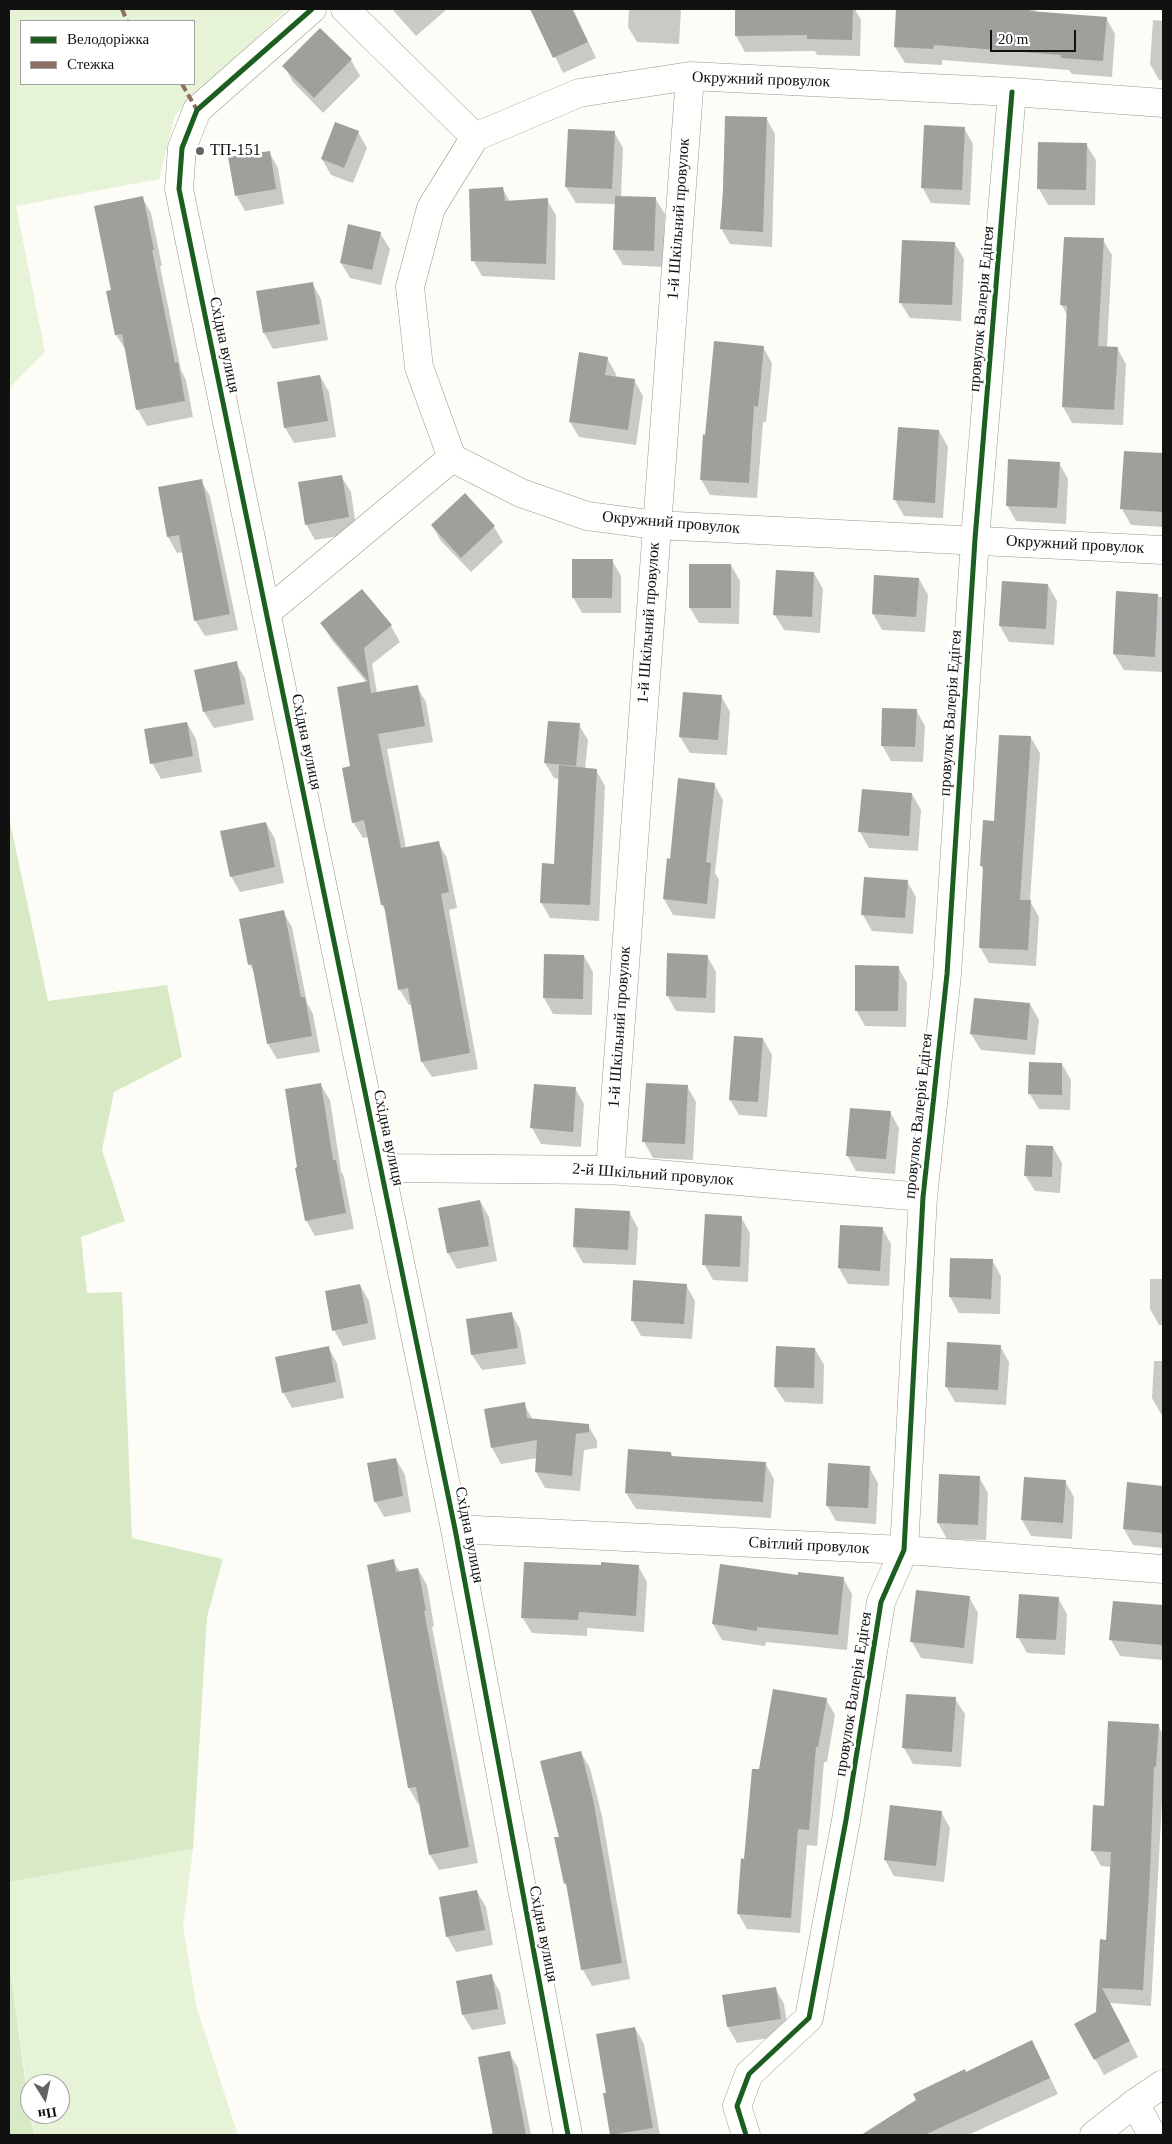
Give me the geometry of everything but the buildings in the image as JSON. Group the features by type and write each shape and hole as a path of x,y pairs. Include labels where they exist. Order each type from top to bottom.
{"street":[{"name":"Східна вулиця","path":"312,9 197,110 182,148 179,189 455,1529 568,2135"},
{"path":"267,612 452,458 419,367 410,287 431,208 475,137 345,9"},
{"name":"Окружний провулок","path":"475,137 579,93 690,76 1012,92 1163,103"},
{"name":"1-й Шкільний провулок","path":"610,1170 690,76"},
{"name":"провулок Валерія Едігея","path":"746,2135 737,2106 749,2074 809,2018 846,1820 881,1602 904,1550 923,1197 947,974 975,539 1012,92"},
{"name":"Окружний провулок","path":"452,458 521,493 587,516 656,525 975,539 1163,550"},
{"name":"2-й Шкільний провулок","path":"381,1168 610,1170 923,1197"},
{"name":"Світлий провулок","path":"455,1529 904,1550 1163,1570"},
{"path":"1094,2135 1135,2102 1163,2084"},
{"path":"1135,2102 1152,2135"}],"green space":[{"path":"9,9 287,9 175,115 159,179 16,206 45,352 9,388"},
{"path":"9,817 48,1001 167,985 182,1057 114,1092 102,1150 125,1221 81,1237 87,1293 122,1292 132,1538 223,1559 207,1617 193,1849 9,1882"},
{"path":"193,1849 183,1927 197,2009 238,2135 34,2135 32,2124 70,2124 70,2074 25,2074 9,1961 9,1882"},
{"path":"9,1961 25,2074 20,2074 20,2124 32,2124 34,2135 9,2135"}],"marked path":[{"path":"122,9 127,20"},
{"path":"183,85 197,110"}],"cycle path":[{"path":"312,9 197,110 182,148 179,189 455,1529 568,2135"},
{"path":"746,2135 737,2106 749,2074 809,2018 846,1820 881,1602 904,1550 923,1197 947,974 975,539 1012,92"}],"place":[{"name":"ТП-151","path":"200,151"}]}
